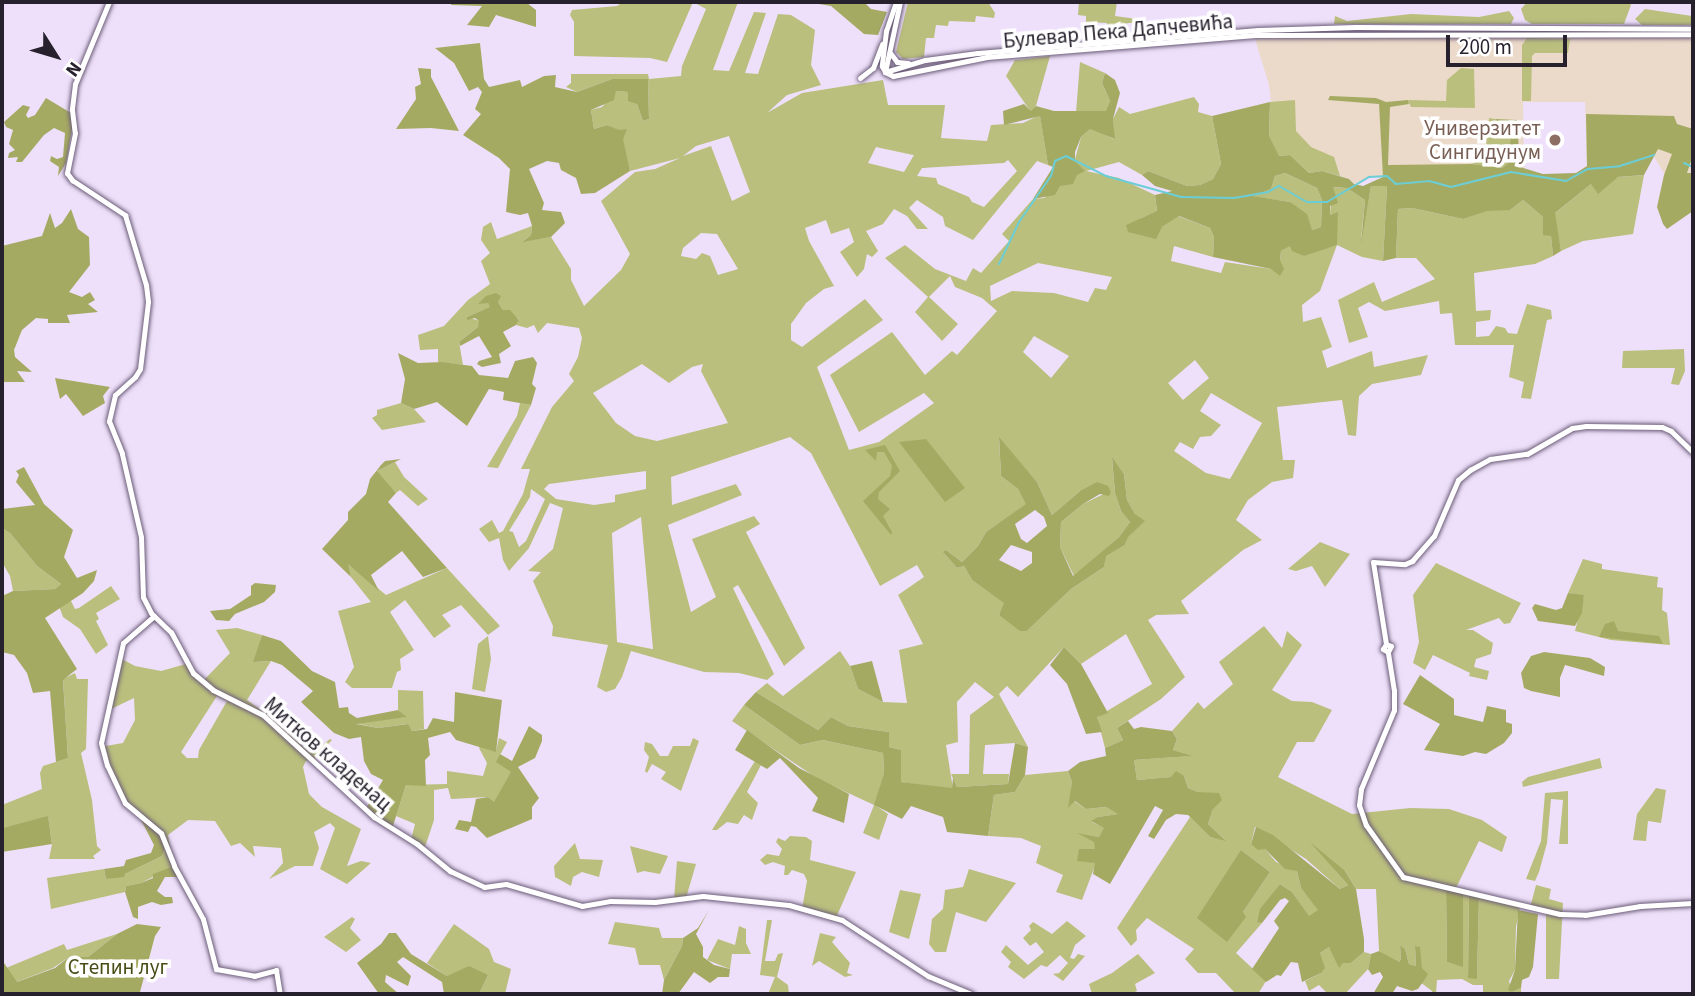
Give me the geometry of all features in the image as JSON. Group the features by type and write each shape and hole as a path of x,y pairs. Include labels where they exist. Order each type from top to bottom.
{"street":[{"path":"110,2 75,84 74,135 67,173 72,180 125,215 147,291 140,369 135,377 117,392 109,415 141,537 143,597 154,617 124,641 100,747 113,782 125,803 161,833 174,866 203,919 216,969 254,975 276,970 281,994"},
{"path":"860,78 876,64 898,2"},
{"path":"885,72 898,2"},
{"name":"Булевар Пека Дапчевића","path":"885,72 911,63 978,53 1251,33 1693,29"},
{"name":"Булевар Пека Дапчевића","path":"1352,30 1693,34"},
{"path":"885,72 883,65 886,31"},
{"name":"Булевар Пека Дапчевића","path":"885,72 893,76 987,57 1251,33"},
{"path":"889,51 897,62 911,63"},
{"path":"1693,452 1671,431 1661,427 1572,428 1529,453 1490,459 1464,474 1434,536 1412,561 1405,564 1373,562 1386,644 1383,649 1388,653 1394,705 1360,789 1360,810 1400,874 1423,883 1560,914 1586,915 1640,906 1693,903"},
{"name":"Митков кладенац","path":"154,617 165,625 186,664 202,682 260,712 365,810 450,871 490,888 509,885 582,906 610,901 655,902 703,896 789,905 842,920 933,979 971,994"}],"shaded area":[{"path":"1335,36 1693,38 1693,185 1668,180 1653,155 1620,166 1587,166 1585,102 1523,102 1524,170 1369,177 1354,184 1349,179 1278,156 1269,85 1255,39"}],"green space":[{"path":"452,2 530,2 527,3 536,10 536,27 496,15 489,27 467,25 482,6 451,5"},
{"path":"623,2 693,2 667,62 650,58 574,56 574,22 570,15 572,10 617,6"},
{"path":"693,2 738,2 713,70 729,71 754,12 766,13 745,73 758,74 778,14 791,15 815,30 811,65 821,85 787,95 767,113 802,93 883,80 888,105 945,105 941,138 987,141 991,125 1023,123 1040,115 1048,165 1037,161 973,240 945,226 943,217 917,200 909,208 928,229 917,229 907,216 894,209 883,224 866,231 878,251 872,257 867,254 864,269 857,277 840,252 854,242 849,228 831,234 826,220 805,228 809,241 834,286 824,289 806,303 791,324 791,340 802,347 865,299 883,320 817,367 849,450 879,442 934,403 924,393 859,432 830,375 892,332 925,375 952,351 957,355 997,311 982,298 955,287 950,276 929,297 958,324 942,341 915,312 928,297 885,258 905,245 935,269 966,281 973,268 981,273 1009,241 1002,234 1033,199 1044,198 1070,178 1081,137 1091,128 1114,139 1113,119 1119,107 1130,114 1194,97 1199,104 1198,112 1212,116 1221,164 1213,179 1200,185 1187,186 1148,171 1142,175 1119,162 1086,171 1119,178 1155,195 1157,212 1141,218 1162,227 1178,216 1210,228 1214,237 1213,257 1174,246 1171,261 1221,273 1225,262 1271,269 1280,260 1281,251 1291,245 1304,256 1337,213 1330,215 1332,187 1347,188 1365,200 1361,241 1371,186 1387,186 1383,261 1362,257 1337,245 1320,291 1302,305 1303,322 1321,317 1332,347 1322,351 1327,368 1372,351 1374,367 1428,355 1421,375 1372,384 1359,396 1356,436 1348,435 1342,400 1277,407 1283,460 1295,460 1293,478 1272,482 1248,500 1236,520 1262,540 1243,550 1181,601 1189,614 1156,615 1148,620 1185,677 1161,699 1117,728 1123,740 1105,748 1097,717 1152,684 1126,634 1081,664 1064,647 1018,697 1007,686 999,694 1028,747 1015,743 985,745 983,774 1009,774 1008,784 957,787 951,774 969,774 970,715 994,697 975,682 957,702 958,742 946,745 953,789 900,782 901,750 889,747 889,732 848,726 831,717 818,730 756,692 767,683 783,696 840,651 850,666 858,689 883,702 907,703 899,650 923,644 898,595 924,577 917,565 880,586 811,453 790,437 671,477 672,505 736,484 742,495 668,525 691,612 716,597 692,539 754,516 760,524 746,532 805,648 784,666 738,585 733,588 774,674 767,680 739,673 704,672 631,651 615,689 606,692 597,687 608,645 552,636 553,626 533,581 541,572 528,571 553,549 563,508 550,503 529,548 509,571 503,560 499,538 489,542 479,529 492,520 499,533 503,531 523,494 530,469 521,469 552,407 574,381 569,374 578,357 582,338 579,328 547,323 538,333 534,325 527,328 516,325 519,319 503,310 498,302 488,303 491,307 467,317 480,321 478,327 459,342 463,365 438,362 438,349 420,350 418,335 444,326 468,300 490,284 481,261 490,253 481,240 483,227 491,222 497,239 532,226 531,235 523,241 551,237 571,269 571,280 584,306 621,270 630,254 601,201 635,172 655,169 680,158 630,171 619,131 607,125 594,129 591,110 602,107 616,91 629,92 643,121 649,119 648,79 612,79 577,92 566,87 571,83 571,74 648,74 649,79 681,76 682,66 706,9","holes":["729,136 750,192 732,201 711,146 683,156 696,146","876,147 914,155 904,172 868,163","1008,160 1017,171 984,207 972,202 969,197 938,184 936,178 917,176 922,168 1004,163","701,233 717,234 738,269 718,275 710,256 702,253 696,259 681,256 683,248","1038,263 1112,277 1106,290 1095,288 1088,302 1054,293 1012,291 991,301 990,286","1034,336 1069,356 1051,378 1023,352","1195,360 1209,378 1183,400 1168,383","642,364 669,383 692,367 703,364 701,371 728,423 657,441 635,436 616,423 593,393","1211,393 1262,423 1230,479 1206,473 1174,451 1180,442 1193,449 1200,437 1211,436 1221,425 1200,411","999,439 1037,482 1052,515 1080,491 1110,491 1083,504 1061,522 1060,547 1074,576 1119,537 1130,522 1121,511 1115,493 1112,458 1124,474 1127,500 1135,514 1125,545 1105,556 1104,567 1071,589 1027,631 999,615 1005,603 972,580 964,566 957,568 944,553 946,550 962,562 978,546 986,532 1027,504 1018,489 1001,476","646,471 646,489 615,495 615,502 594,505 556,499 544,489 549,484","531,489 545,499 526,541 519,547 513,532 509,531 530,497","641,517 653,649 617,642 612,533"]},
{"path":"807,2 864,2 871,9 887,12 878,35 864,34 831,6"},
{"path":"908,2 988,2 995,13 994,18 976,16 975,22 949,21 948,26 936,25 934,38 926,38 924,57 903,59 896,52"},
{"path":"1079,2 1117,2 1115,16 1137,19 1137,22 1107,26 1107,23 1086,22 1086,16 1078,15"},
{"path":"1527,2 1629,2 1631,5 1624,24 1532,24 1525,20 1521,9"},
{"path":"1645,9 1692,16 1693,25 1642,25 1635,19"},
{"path":"1509,11 1514,18 1511,24 1334,24 1335,16 1347,21 1411,14 1479,17"},
{"path":"1527,38 1570,39 1568,53 1535,53 1532,56 1531,101 1522,101 1522,45"},
{"path":"480,43 484,79 489,87 520,80 522,87 544,76 556,75 555,87 577,92 612,79 648,79 649,119 643,121 637,104 628,101 628,92 616,91 614,100 591,110 594,129 607,125 619,130 627,129 623,139 630,171 595,193 581,194 576,178 561,170 559,163 547,161 529,169 544,203 542,210 561,212 565,223 551,237 522,242 531,235 532,226 528,213 520,215 506,212 510,169 499,158 463,135 481,114 475,109 482,92 478,87 469,91 454,63 435,48"},
{"path":"1050,56 1036,106 1031,112 1006,76 1015,60"},
{"path":"1080,62 1105,73 1102,83 1110,101 1107,111 1076,112"},
{"path":"418,68 431,69 431,77 459,131 431,128 396,129 416,99 415,87 421,84"},
{"path":"1461,68 1474,69 1475,108 1411,107 1408,100 1446,101 1447,80"},
{"path":"1105,73 1115,80 1120,93 1113,119 1115,139 1090,129 1081,137 1075,152 1075,161 1085,171 1077,175 1073,184 1060,186 1055,195 1033,199 1053,167 1048,165 1040,116 1004,125 1003,111 1024,104 1031,111 1036,106 1054,111 1106,111 1110,101 1102,83"},
{"path":"1330,96 1376,98 1386,102 1408,100 1409,104 1390,107 1388,165 1472,164 1502,168 1512,160 1513,151 1496,151 1509,146 1514,125 1503,127 1495,119 1517,120 1520,167 1543,174 1576,173 1587,166 1586,114 1674,116 1677,124 1693,129 1693,155 1687,173 1693,173 1693,211 1667,229 1663,224 1657,207 1672,154 1658,149 1644,175 1618,177 1598,194 1591,184 1555,213 1561,251 1553,256 1551,236 1543,235 1543,217 1523,200 1510,210 1487,211 1463,219 1412,208 1398,209 1396,258 1383,261 1387,186 1371,186 1361,245 1365,200 1347,188 1333,187 1338,203 1330,206 1330,215 1338,212 1337,245 1304,256 1292,251 1290,246 1281,251 1280,260 1284,269 1280,276 1271,269 1213,257 1214,237 1210,228 1179,216 1162,227 1156,239 1128,232 1126,225 1157,211 1155,195 1172,191 1155,186 1142,175 1148,171 1187,186 1200,185 1213,179 1221,164 1212,116 1270,102 1269,136 1279,156 1290,155 1309,173 1322,171 1363,186 1383,177 1379,104 1328,100","holes":["1285,173 1317,188 1322,200 1321,227 1312,230 1307,214 1290,202 1253,196 1271,189 1275,176"]},
{"path":"46,98 71,113 73,124 66,163 58,176 59,167 50,161 51,156 57,159 63,157 65,133 54,128 44,135 22,162 16,162 18,157 8,158 9,153 15,150 9,144 13,130 6,127 4,122 23,105 30,107 26,115 28,118 35,115"},
{"path":"1295,100 1296,131 1311,147 1334,157 1340,176 1322,171 1309,173 1290,155 1278,156 1269,137 1270,102"},
{"path":"1489,118 1495,119 1503,127 1514,124 1509,146 1496,151 1513,151 1512,160 1502,168 1472,164 1485,158"},
{"path":"1285,173 1317,188 1322,200 1321,227 1312,230 1290,202 1251,196 1271,189 1275,176"},
{"path":"1644,175 1633,234 1583,241 1561,251 1554,214 1591,184 1619,177"},
{"path":"1523,200 1543,217 1551,236 1553,256 1535,264 1474,273 1476,311 1491,310 1490,320 1476,322 1476,337 1489,336 1496,326 1505,328 1508,333 1517,334 1527,304 1551,310 1552,319 1547,320 1531,399 1521,398 1524,382 1509,377 1514,345 1455,345 1452,313 1440,314 1439,301 1385,311 1369,302 1358,308 1368,337 1349,343 1338,300 1374,282 1382,302 1435,279 1416,258 1396,258 1398,209 1412,208 1463,219 1487,210 1510,210"},
{"path":"71,209 78,229 89,237 90,265 69,292 82,297 90,292 95,300 88,304 98,312 67,315 70,323 48,323 48,319 36,318 22,330 14,350 15,357 32,372 17,371 25,382 2,382 2,246 42,236 50,213 55,228 62,223"},
{"path":"496,293 501,296 498,302 503,310 510,310 519,320 516,325 503,332 511,346 499,354 501,363 482,367 477,364 479,361 492,357 479,336 460,346 459,342 478,327 479,321 475,318 467,320 467,317 490,307 488,303 478,304 486,296"},
{"path":"1684,349 1685,371 1679,385 1671,384 1675,368 1622,368 1623,351"},
{"path":"398,353 418,363 442,362 472,366 479,375 508,378 515,361 533,357 537,363 532,384 536,388 531,405 503,400 504,392 489,389 467,426 437,402 414,409 401,403 405,379"},
{"path":"55,378 110,387 103,396 105,403 83,416 66,394 60,399"},
{"path":"401,403 414,409 426,422 382,430 372,418 377,415 377,410"},
{"path":"520,403 531,405 498,468 487,467 517,416"},
{"path":"999,437 1037,482 1052,515 1080,491 1097,482 1108,486 1111,492 1109,496 1100,494 1061,522 1060,547 1073,576 1119,537 1130,522 1121,511 1115,493 1112,457 1124,474 1127,500 1135,514 1145,521 1128,537 1125,545 1106,556 1104,567 1071,589 1027,631 1020,631 999,615 1004,603 972,580 964,566 957,568 943,552 946,550 962,562 978,546 986,532 1026,504 1018,489 1001,476","holes":["1035,510 1044,517 1047,526 1027,543 1021,539 1015,524","1011,545 1032,552 1032,563 1021,571 999,560"]},
{"path":"926,439 965,488 945,502 899,442"},
{"path":"885,445 900,471 879,492 878,499 890,509 883,516 891,535 863,501 890,476 892,466 884,452 877,452 876,461 865,450"},
{"path":"401,459 377,471 396,493 388,502 447,568 423,577 402,551 371,575 379,591 348,564 351,577 322,549 348,520 348,512 366,494 370,479 381,465 385,461"},
{"path":"395,462 404,477 428,499 418,506 400,490 396,493 378,475 377,471"},
{"path":"24,467 44,504 73,530 64,557 77,578 97,570 94,581 83,593 45,618 77,669 63,680 68,758 56,762 50,691 33,693 27,673 14,655 2,652 2,596 13,591 55,589 61,584 37,566 10,533 2,528 2,509 35,505 16,482 19,475 16,471"},
{"path":"2,528 10,533 37,566 61,584 55,589 13,591 10,576 2,562"},
{"path":"1320,542 1350,554 1325,587 1312,566 1296,571 1288,569"},
{"path":"1583,559 1602,564 1602,569 1658,577 1657,587 1663,588 1662,610 1667,613 1670,645 1611,640 1575,631 1584,596 1568,593"},
{"path":"347,563 386,595 447,568 500,626 488,635 461,605 442,615 451,626 434,638 405,600 390,612 414,650 400,659 401,670 397,672 392,688 352,688 345,682 354,667 338,611 371,602 351,577"},
{"path":"1436,563 1521,603 1510,623 1504,624 1499,618 1466,630 1473,630 1493,643 1491,654 1476,659 1474,667 1489,671 1487,680 1469,676 1470,673 1433,655 1425,670 1413,663 1419,642 1413,595"},
{"path":"255,583 276,585 275,592 264,602 235,614 229,621 216,620 210,611 230,609 251,595 251,586"},
{"path":"111,586 120,599 96,613 99,619 96,621 108,645 96,654 80,629 63,617 59,606 70,599 75,609 79,608"},
{"path":"1568,593 1584,595 1582,613 1575,626 1538,621 1532,608 1535,604 1556,610 1562,608"},
{"path":"1614,621 1618,631 1659,636 1663,644 1599,637 1605,624"},
{"path":"1264,626 1282,648 1287,631 1302,645 1272,690 1292,701 1312,702 1332,710 1314,742 1297,742 1278,777 1352,814 1410,808 1449,809 1482,820 1507,837 1502,852 1479,841 1456,888 1446,889 1447,962 1463,966 1463,893 1469,894 1468,978 1477,978 1479,896 1520,906 1516,927 1515,970 1509,981 1512,992 1521,988 1521,994 1483,994 1483,985 1473,985 1462,979 1437,980 1436,994 1432,994 1432,991 1420,982 1422,968 1415,947 1416,966 1409,964 1405,949 1400,947 1401,959 1398,963 1379,951 1376,889 1356,889 1345,871 1334,869 1348,885 1340,889 1306,859 1255,827 1251,844 1265,849 1276,862 1297,871 1301,888 1319,910 1309,917 1292,892 1280,884 1272,895 1257,921 1262,923 1236,953 1266,981 1258,994 1236,994 1216,973 1198,973 1185,959 1194,949 1147,918 1136,930 1137,940 1131,946 1117,928 1190,817 1210,837 1225,840 1208,824 1213,809 1198,792 1188,788 1184,776 1137,780 1134,760 1190,756 1173,750 1177,739 1172,731 1198,702 1204,709 1233,684 1219,662","holes":["1241,850 1270,872 1243,912"]},
{"path":"237,628 262,635 254,662 271,661 247,700 278,722 285,717 289,718 284,728 309,752 313,753 332,740 314,759 306,761 303,767 309,794 322,807 361,829 347,866 361,861 371,863 347,884 320,869 335,828 330,823 314,832 319,848 313,866 295,866 269,879 283,863 281,848 253,846 255,857 240,843 231,846 215,821 188,820 168,835 174,866 141,883 126,886 125,892 51,909 47,878 104,869 106,879 125,874 162,856 166,845 161,833 125,803 100,747 123,743 135,720 134,698 109,710 120,658 135,666 161,671 186,664 202,682 230,653 216,630","holes":["217,696 227,701 199,750 198,758 187,758 181,752"]},
{"path":"262,635 281,641 312,671 335,682 339,708 348,707 349,713 357,718 398,710 407,717 356,724 378,728 408,724 412,731 427,729 433,718 454,722 455,692 502,700 496,752 456,740 450,732 428,738 430,755 425,760 426,786 406,785 392,829 365,810 383,780 371,774 364,761 361,737 349,739 334,733 301,702 313,691 282,665 271,661 253,662"},
{"path":"488,636 491,659 485,692 472,689 478,644"},
{"path":"1064,647 1081,664 1108,713 1097,717 1102,732 1086,734 1067,684 1050,665"},
{"path":"1544,652 1590,658 1605,667 1604,676 1565,665 1560,678 1560,697 1524,688 1521,673 1531,656"},
{"path":"872,661 883,702 858,689 850,666"},
{"path":"75,673 77,679 88,679 86,749 81,753 92,800 97,846 101,850 93,856 95,859 49,859 52,844 48,817 2,828 2,805 42,789 40,773 43,766 68,758 63,679"},
{"path":"1420,675 1454,699 1454,715 1483,722 1487,706 1506,710 1506,722 1512,724 1512,733 1504,743 1486,754 1475,752 1463,756 1424,750 1440,724 1403,704"},
{"path":"398,690 423,691 424,729 412,731 407,724 378,728 353,723 406,717 398,710"},
{"path":"756,692 818,730 831,717 848,726 889,732 889,747 901,750 901,782 952,788 953,778 957,787 1008,784 1015,743 1028,747 1025,775 1015,792 994,795 988,836 947,832 943,817 911,806 902,819 874,805 884,773 883,753 823,740 800,745 744,705"},
{"path":"744,705 800,745 823,740 883,753 884,773 875,805 888,814 879,840 863,833 874,805 818,779 732,721"},
{"path":"1128,721 1134,729 1141,727 1172,731 1177,739 1173,750 1192,756 1134,760 1137,780 1171,777 1176,771 1184,776 1188,788 1198,792 1219,793 1222,800 1213,809 1208,824 1226,841 1210,837 1188,815 1176,814 1166,820 1154,839 1148,836 1163,810 1155,806 1110,884 1093,874 1095,863 1077,861 1079,849 1095,849 1094,842 1077,833 1099,837 1104,828 1091,821 1098,817 1118,814 1106,807 1086,809 1075,801 1068,808 1072,782 1068,771 1080,762 1106,756 1105,748 1123,740 1117,728"},
{"path":"529,726 542,735 535,758 518,767 539,798 532,807 532,819 487,838 476,827 471,826 468,832 455,829 459,820 471,822 476,799 488,797 494,802 511,772 496,762 500,754 512,761"},
{"path":"747,730 799,768 849,794 844,823 812,811 818,798 780,758 767,769 735,750"},
{"path":"499,738 507,742 500,755 503,765 512,772 494,803 488,797 451,799 448,788 434,790 434,820 426,844 423,849 411,840 415,824 396,816 406,785 447,784 447,771 483,776 487,763 479,748 481,746 496,751"},
{"path":"693,738 699,741 681,791 661,779 666,772 652,764 647,773 645,771 649,757 644,750 645,742 652,744 660,756 668,756 673,746 690,746"},
{"path":"1600,758 1602,768 1523,787 1522,782 1528,777"},
{"path":"755,761 761,765 747,792 758,803 752,820 744,815 738,824 727,822 717,830 712,830"},
{"path":"1068,771 1072,782 1070,806 1074,801 1086,809 1106,807 1119,814 1098,817 1092,822 1105,828 1099,837 1080,834 1095,842 1096,863 1082,900 1056,892 1063,875 1036,863 1041,846 1021,838 988,836 994,795 1015,792 1025,775"},
{"path":"1656,788 1666,790 1661,823 1648,821 1646,841 1633,840 1637,814"},
{"path":"1568,791 1568,844 1559,844 1563,800 1551,799 1547,843 1539,872 1535,881 1526,879 1541,841 1545,793"},
{"path":"48,816 52,844 2,852 2,828"},
{"path":"141,820 154,825 166,845 162,856 125,874 124,877 106,879 104,869 124,866 126,860 151,853 154,845"},
{"path":"1256,827 1273,835 1340,889 1348,885 1310,842 1345,871 1356,889 1364,939 1364,952 1351,963 1343,963 1339,968 1329,947 1320,953 1325,968 1321,973 1302,982 1298,963 1291,962 1281,976 1277,975 1266,982 1252,969 1279,928 1274,921 1289,901 1285,898 1280,900 1262,923 1257,922 1260,909 1280,884 1292,892 1309,916 1318,910 1301,888 1297,871 1285,869 1265,849 1258,850 1251,844"},
{"path":"790,836 806,837 812,841 810,860 856,872 836,918 802,909 807,881 804,874 792,870 788,875 784,875 785,866 773,862 765,865 760,860 767,854 779,856 782,849 776,842 778,838 785,841"},
{"path":"575,843 580,859 603,860 599,877 582,872 573,877 571,886 555,877 554,866"},
{"path":"630,846 668,856 660,874 644,871 637,873"},
{"path":"1241,850 1270,872 1243,912 1246,917 1227,942 1197,918"},
{"path":"677,861 696,864 686,898 674,899"},
{"path":"174,866 180,877 165,877 157,891 165,897 172,897 173,903 161,905 152,902 138,907 138,919 133,917 125,892 126,886 153,878 153,874"},
{"path":"969,869 1016,883 986,922 956,912 946,952 935,952 929,944 932,919 943,909 945,890 963,887"},
{"path":"1536,885 1551,889 1549,899 1563,903 1559,979 1546,979 1546,912 1530,908"},
{"path":"1446,889 1463,893 1463,967 1447,962"},
{"path":"900,890 921,894 909,939 889,932"},
{"path":"1469,894 1479,896 1477,979 1468,978"},
{"path":"709,910 696,934 703,947 703,957 714,965 730,969 729,977 718,977 710,983 694,972 678,994 662,994 664,980 682,946 683,938 698,928"},
{"path":"1518,910 1538,914 1533,967 1529,977 1522,980 1521,988 1512,992 1508,990 1515,970"},
{"path":"352,917 355,919 350,928 361,940 346,952 324,937"},
{"path":"767,920 772,920 765,961 775,961 778,954 783,953 777,977 788,985 789,994 768,994 775,977 760,975"},
{"path":"1067,921 1086,936 1075,945 1070,958 1074,959 1078,954 1085,956 1063,981 1053,974 1059,973 1068,963 1060,955 1047,967 1041,965 1024,979 1008,967 1011,962 1001,952 1006,945 1028,965 1044,952 1036,942 1030,946 1023,938 1031,930 1029,926 1033,922 1052,934"},
{"path":"615,922 659,928 662,938 683,938 682,946 664,980 660,965 639,965 635,948 608,944"},
{"name":"Степин луг","path":"137,924 161,927 155,936 140,992 147,994 2,994 2,960 17,982 55,968 69,957 88,957 117,934"},
{"path":"454,924 489,949 494,962 511,969 505,994 479,994 488,975 447,976 427,963"},
{"path":"739,926 746,929 746,943 751,954 732,954 730,969 707,960 718,939 735,945"},
{"path":"389,933 396,933 411,954 447,976 469,966 488,975 479,994 444,994 442,982 403,957 397,962 411,976 408,986 386,975 385,982 399,994 379,994 357,963 381,944"},
{"path":"820,933 836,937 832,942 850,963 847,973 853,975 845,977 819,961 812,966"},
{"path":"117,934 88,957 69,957 53,968 14,983 6,968 64,944 67,950"},
{"path":"1400,946 1405,949 1409,964 1416,966 1415,946 1420,947 1422,968 1428,974 1418,989 1412,991 1397,986 1392,994 1373,994 1383,977 1380,972 1372,975 1368,969 1371,954 1379,951 1399,962"},
{"path":"1329,947 1343,963 1351,963 1364,952 1371,954 1368,969 1345,994 1328,994 1319,985 1309,991 1305,981 1321,973 1320,953"},
{"path":"1138,954 1155,973 1135,984 1137,991 1130,994 1092,994 1089,984 1112,973"}],"waterway":[{"path":"999,264 1019,222 1051,176 1055,161 1066,156 1106,176 1181,197 1234,198 1268,192 1279,186 1307,202 1327,202 1369,177 1387,176 1396,184 1429,181 1451,187 1511,172 1566,181 1588,169 1620,166 1654,155"},
{"path":"1684,163 1693,167"}],"place":[{"name":"Универзитет Сингидунум","path":"1555,140"}]}
